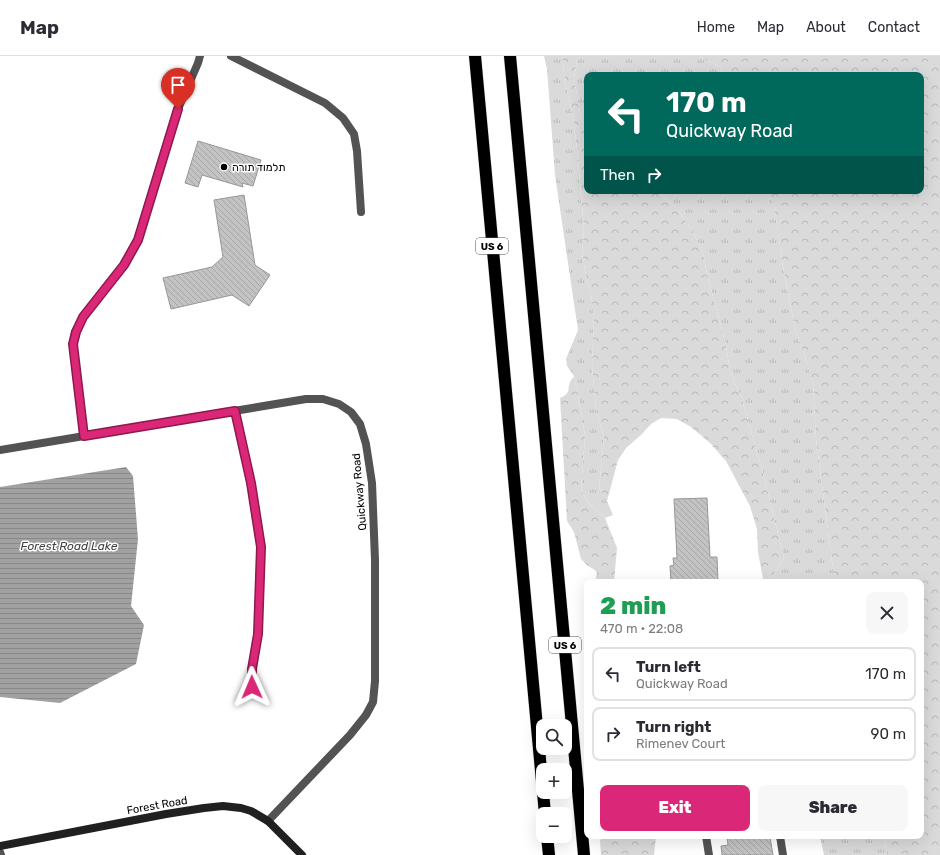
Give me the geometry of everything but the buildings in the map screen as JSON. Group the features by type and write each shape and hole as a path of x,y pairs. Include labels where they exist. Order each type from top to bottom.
{"highway":[{"name":"US 6","path":"475,56 540,763"},
{"name":"US 6","path":"510,56 584,855"},
{"path":"548,843 549,855"}],"street":[{"path":"84,436 73,344 76,332 83,317 124,265 138,240 178,109 200,56"},
{"path":"231,56 325,104 343,118 354,134 357,151 361,212"},
{"name":"Quickway Road","path":"0,450 306,399 323,399 339,404 351,412 360,424 366,444 372,483 375,560 375,681 373,702 366,715 350,735 268,821"},
{"path":"235,411 251,483 261,547 258,634 252,669 252,687"},
{"name":"Forest Road","path":"0,846 204,808 222,806 241,808 251,811 268,821 302,855"},
{"path":"706,839 709,855"},
{"path":"780,839 783,855"}],"green space":[{"path":"544,56 562,56 565,82 573,117 584,229 582,254 591,294 594,316 592,366 596,409 604,438 599,488 613,515 605,518 588,502 581,490 585,436 574,376 567,366 566,359 578,330 555,175 547,69"},
{"path":"562,56 578,56 574,78 581,119 584,122 584,194 661,194 678,210 692,230 703,253 707,274 726,345 730,372 742,399 762,469 784,558 775,572 773,579 763,579 758,552 757,529 750,506 726,461 710,443 691,427 677,419 661,418 651,424 626,448 618,460 607,501 599,488 604,438 596,409 592,366 594,316 591,294 582,254 584,229 577,149 573,117 565,82"},
{"path":"578,56 699,56 720,67 721,72 584,72 584,122 581,119 574,78"},
{"path":"699,56 940,56 940,855 887,855 884,839 924,839 924,579 835,579 816,439 813,383 795,328 783,267 774,205 768,194 924,194 924,72 721,72 720,67"},
{"path":"661,194 768,194 774,204 783,267 795,328 813,383 816,439 835,579 773,579 775,572 784,558 762,469 742,399 730,372 726,345 707,274 703,253 692,230 678,210"},
{"path":"574,376 585,436 581,490 588,502 605,518 617,548 614,579 596,579 597,573 595,570 581,559 574,532 567,521 560,398 568,392 570,382"},
{"path":"656,839 654,855 601,855 600,840"},
{"path":"821,839 884,839 887,855 824,855"}],"water":[{"name":"Forest Road Lake","path":"126,467 133,476 138,539 131,606 144,625 136,664 60,703 0,697 0,487"}],"place":[{"name":"תלמוד תורה","path":"224,167"}],"route":[{"path":"178,109 138,240 124,265 83,317 76,332 73,344 84,436 235,411 251,483 261,547 258,634 252,669 252,687"}]}
